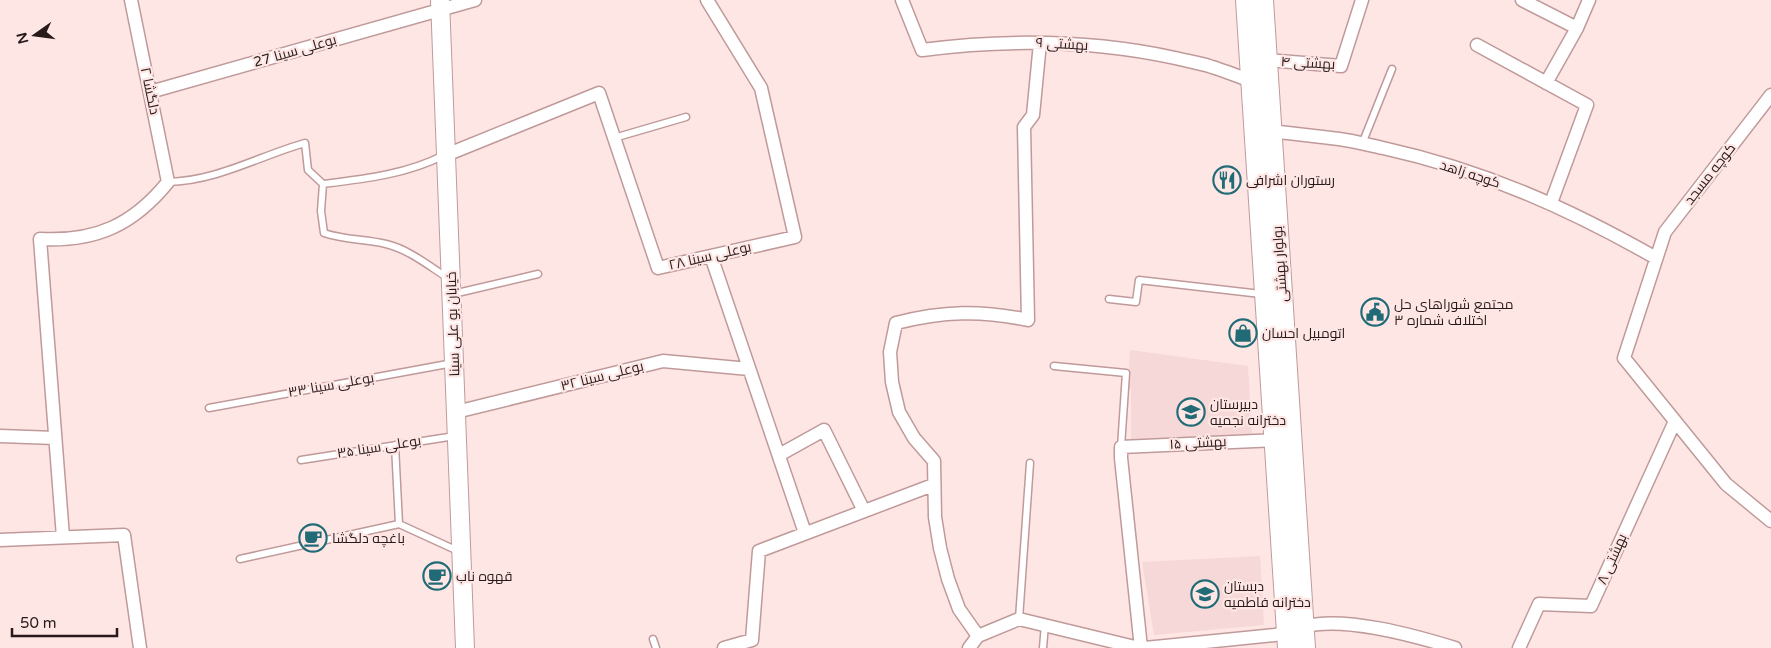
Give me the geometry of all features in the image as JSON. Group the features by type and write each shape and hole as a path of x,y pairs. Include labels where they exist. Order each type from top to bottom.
{"main road":[{"name":"بولوار بهشتی","path":"1246,0 1275,440 1293,635 1305,648"},
{"name":"بولوار بهشتی","path":"1262,0 1271,131 1293,635"},
{"name":"خیابان بو علی سینا","path":"440,5 465,648"}],"street":[{"name":"دلگشا ۲","path":"131,0 168,182"},
{"name":"بوعلی سینا 27","path":"150,92 440,5 475,0"},
{"name":"بوعلی سینا ۲۸","path":"446,154 599,93 658,268 795,237 761,88 707,0"},
{"name":"بهشتی ۹","path":"902,0 922,50 962,45 1040,43 1088,45 1150,53 1211,66 1251,81"},
{"name":"بهشتی ۴","path":"1266,60 1341,66 1362,0"},
{"path":"1522,0 1577,28"},
{"path":"1546,83 1577,28 1589,0"},
{"path":"978,636 959,609 948,579 935,517 934,461 914,438 900,412 892,382 890,352 896,323 922,316 948,312 975,312 1002,314 1028,320 1024,128 1033,115 1040,43"},
{"path":"1477,45 1587,105 1551,203"},
{"name":"کوچه مسجد","path":"1675,421 1624,358 1665,232 1771,95"},
{"name":"کوچه زاهد","path":"1271,131 1340,139 1412,155 1474,174 1551,203 1605,229 1656,258"},
{"path":"63,537 40,239 68,240 102,233 122,224 139,212 155,198 168,182"},
{"path":"711,256 805,533"},
{"name":"بوعلی سینا ۳۲","path":"456,412 663,361 749,369"},
{"path":"1675,421 1726,484 1771,521"},
{"name":"بهشتی ۸","path":"1519,648 1539,604 1591,606 1675,421"},
{"path":"778,455 824,430 864,511"},
{"path":"0,436 55,438"},
{"name":"بهشتی ۱۵","path":"1121,447 1275,440"},
{"path":"969,648 978,636 1019,619 1140,648 1121,447"},
{"path":"724,648 752,640 758,551 933,485"},
{"path":"0,540 124,534 140,648"},
{"path":"1146,648 1275,635 1293,635 1315,623 1375,628 1426,639 1455,648"}],"lane":[{"path":"1362,144 1392,69"},
{"path":"614,138 686,117"},
{"path":"168,182 189,181 237,168 278,151 305,143 308,170 323,184"},
{"path":"323,184 364,178 427,164 446,154"},
{"path":"323,184 321,211 324,233 339,238 388,244 420,259 451,287 538,274"},
{"path":"1109,299 1136,302 1139,280 1265,295"},
{"name":"بوعلی سینا ۳۳","path":"209,408 454,363"},
{"path":"1054,366 1126,373 1121,447"},
{"name":"بوعلی سینا ۳۵","path":"301,460 457,435"},
{"path":"396,445 399,524"},
{"path":"1019,619 1030,463"},
{"path":"240,559 399,524 462,553"},
{"path":"1043,648 1045,624"},
{"path":"653,639 656,648"}],"shaded area":[{"name":"دبیرستان دخترانه نجمیه","path":"1130,350 1248,366 1252,435 1134,441 1131,438 1131,388 1128,387"},
{"name":"دبستان دخترانه فاطمیه","path":"1260,556 1264,625 1154,635 1142,562"}],"place":[{"name":"رستوران اشرافی","path":"1227,180"},
{"name":"مجتمع شوراهای حل اختلاف شماره ۳","path":"1375,312"},
{"name":"اتومبیل احسان","path":"1243,333"},
{"name":"دبیرستان دخترانه نجمیه","path":"1191,412"},
{"name":"باغچه دلگشا","path":"313,538"},
{"name":"قهوه ناب","path":"437,576"},
{"name":"دبستان دخترانه فاطمیه","path":"1205,594"}]}
